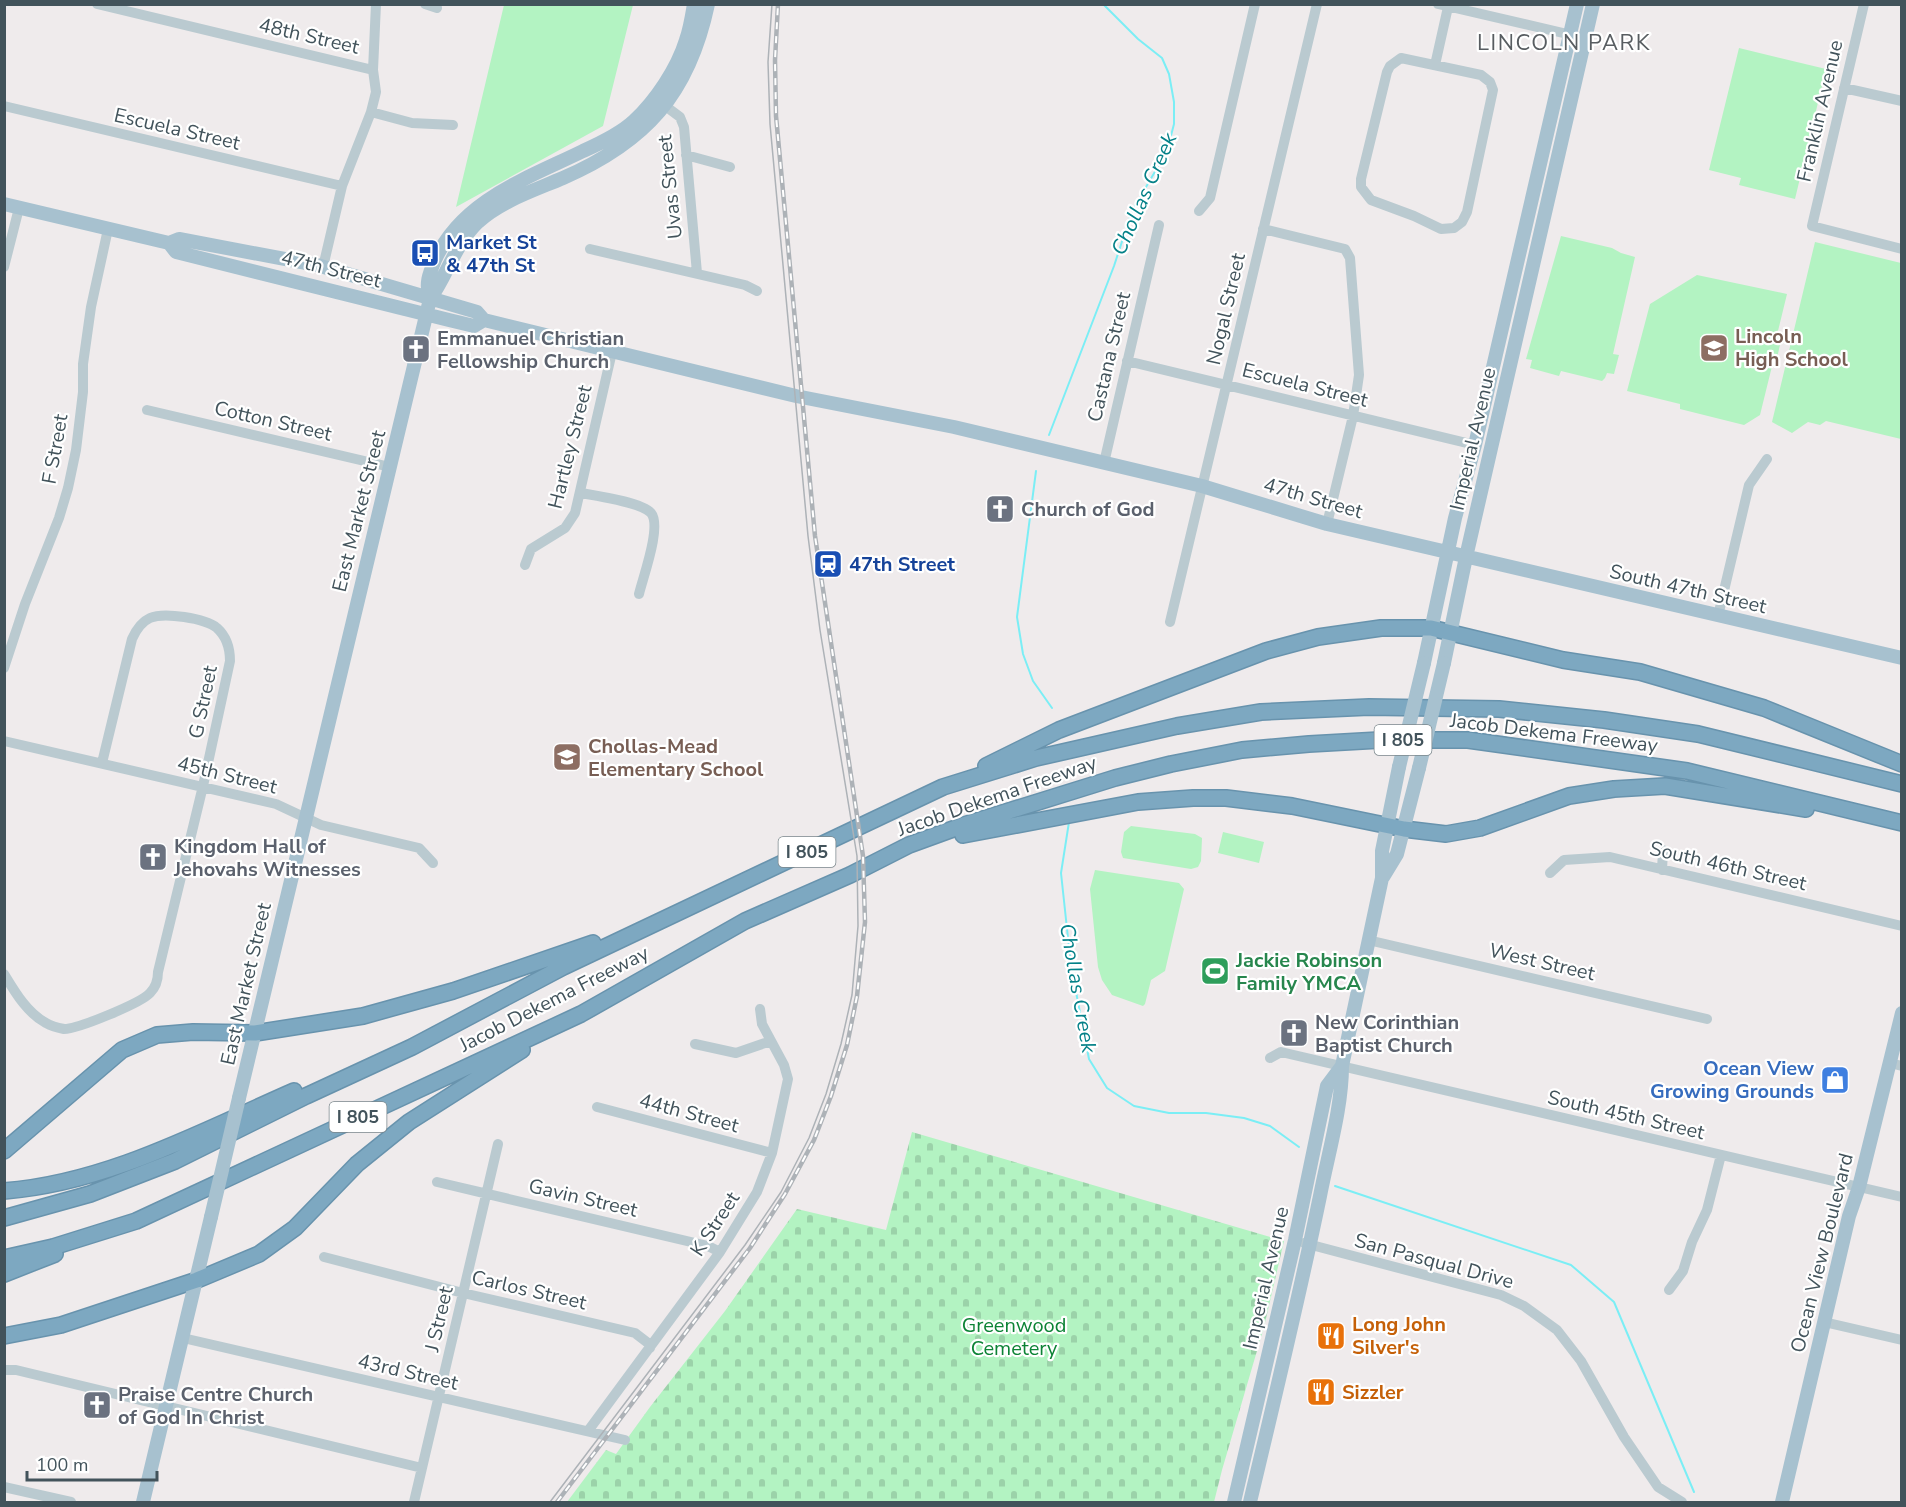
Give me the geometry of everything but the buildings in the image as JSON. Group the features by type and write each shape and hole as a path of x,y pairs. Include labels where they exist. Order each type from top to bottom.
{"highway":[{"path":"943,787 1059,730 1266,651 1318,637 1371,629 1431,628 1563,660 1640,672 1764,708 1902,764"},
{"name":"Jacob Dekema Freeway","path":"4,1218 90,1194 175,1161 412,1047 563,967 943,787 1036,758 1177,726 1261,712 1370,707 1499,709 1604,720 1698,734 1902,784"},
{"name":"Jacob Dekema Freeway","path":"4,1258 53,1247 136,1221 581,1014 745,921 850,875 909,845 964,825 1115,778 1170,764 1242,750 1380,740 1468,740 1687,771 1902,823"},
{"path":"909,845 1138,802 1193,798 1226,798 1292,806 1404,829 1446,834 1480,828 1569,796 1614,789 1665,786 1902,823"},
{"path":"6,1150 122,1050 157,1035 194,1032 255,1033 363,1016 453,991 671,917"},
{"path":"4,1336 61,1325 197,1280 259,1254 295,1228 357,1164 409,1122 581,1014"},
{"path":"4,1191 36,1188 139,1160 293,1092 412,1047"},
{"path":"4,1274 136,1221"}],"main road":[{"name":"East Market Street","path":"430,299 426,288 429,273 438,254 465,217 492,196 607,140 634,121 655,97 676,62 686,42 694,4"},
{"name":"East Market Street","path":"143,1503 430,299 457,248 478,222 495,209 616,151 646,127 664,105 691,62 708,4"},
{"name":"Imperial Avenue","path":"1250,1503 1310,1245 1342,1085 1342,1066 1382,878 1382,851 1399,767 1447,552 1475,446 1578,4"},
{"name":"Imperial Avenue","path":"1382,878 1397,854 1419,768 1593,4"},
{"path":"664,105 663,100 684,62 686,42"},
{"name":"47th Street","path":"4,204 170,243 179,239 323,267 477,312 484,320 796,396 954,427 1202,486 1327,524 1466,557"},
{"name":"47th Street","path":"170,243 176,252 474,326 484,320"},
{"name":"South 47th Street","path":"1466,557 1902,658"},
{"name":"Ocean View Boulevard","path":"1782,1503 1849,1216 1896,1065 1902,1013"},
{"name":"Imperial Avenue","path":"1234,1503 1295,1240 1327,1086 1342,1066"}],"street":[{"name":"48th Street","path":"97,4 373,70"},
{"path":"323,267 342,186 371,112 376,92 373,70 376,4"},
{"path":"425,4 436,8"},
{"path":"1199,211 1210,198 1255,4"},
{"name":"Nogal Street","path":"1170,622 1317,4"},
{"name":"Franklin Avenue","path":"1863,4 1812,226 1902,249"},
{"path":"1435,64 1443,6 1585,37"},
{"path":"1401,58 1435,64 1482,75 1490,82 1493,90 1467,212 1462,222 1454,228 1441,229 1371,200 1361,187 1361,179 1390,66 1401,58"},
{"path":"1844,88 1902,101"},
{"name":"Uvas Street","path":"664,105 680,117 684,127 697,273"},
{"name":"Escuela Street","path":"4,106 342,186"},
{"path":"371,112 412,123 453,125"},
{"path":"686,155 730,167"},
{"path":"4,267 19,208"},
{"name":"Castana Street","path":"1104,463 1159,225"},
{"name":"F Street","path":"4,668 68,488 76,450 83,364 91,307 108,229"},
{"path":"1263,229 1345,249 1350,258 1359,375 1353,416 1327,524"},
{"path":"590,249 745,285 757,291"},
{"name":"Hartley Street","path":"525,566 531,549 565,528 575,513 612,352"},
{"name":"Escuela Street","path":"1127,361 1475,446"},
{"name":"Cotton Street","path":"147,410 390,467"},
{"path":"1718,616 1749,485 1767,459"},
{"path":"581,493 642,507 652,514 656,527 639,594"},
{"name":"G Street","path":"4,974 18,997 32,1012 47,1024 64,1029 80,1026 143,1000 153,991 158,981 158,972 204,786 230,661 230,646 218,629 208,623 168,614 147,619 138,627 132,639 102,763"},
{"name":"45th Street","path":"4,741 276,804 321,825 419,848 433,863"},
{"path":"1662,870 1663,850"},
{"name":"South 46th Street","path":"1550,873 1564,860 1610,857 1902,926"},
{"name":"West Street","path":"1368,940 1707,1019"},
{"name":"K Street","path":"588,1431 720,1252 757,1192 772,1153 788,1079 784,1065 762,1024 760,1009"},
{"path":"695,1044 736,1053 771,1041"},
{"name":"South 45th Street","path":"1270,1058 1281,1052 1902,1197"},
{"name":"44th Street","path":"597,1107 772,1153"},
{"name":"J Street","path":"414,1503 498,1144"},
{"path":"1669,1290 1683,1271 1692,1242 1707,1210 1721,1155"},
{"name":"Gavin Street","path":"437,1182 708,1246 720,1252"},
{"name":"San Pasqual Drive","path":"1295,1240 1501,1295 1524,1306 1557,1330 1575,1353 1624,1437 1658,1487 1682,1503"},
{"name":"Carlos Street","path":"324,1257 463,1293 635,1333 648,1342 650,1348"},
{"path":"1824,1322 1902,1340"},
{"name":"43rd Street","path":"183,1338 625,1440"},
{"path":"4,1370 16,1370 422,1468"},
{"path":"4,1487 71,1503"}],"green space":[{"path":"504,5 633,5 603,126 456,207"},
{"path":"1739,48 1826,69 1795,199 1739,185 1741,178 1709,170"},
{"path":"1561,236 1612,248 1635,257 1613,354 1619,355 1614,374 1607,373 1602,381 1561,371 1559,376 1530,368 1532,360 1526,359"},
{"path":"1815,242 1901,263 1901,439 1826,421 1820,425 1808,422 1792,433 1772,422"},
{"path":"1697,275 1787,294 1777,335 1782,336 1777,358 1774,358 1760,415 1744,425 1680,409 1680,404 1627,391 1650,304"},
{"path":"1131,826 1195,834 1202,838 1201,861 1198,867 1191,869 1123,858 1121,852 1124,832"},
{"path":"1223,832 1264,842 1259,863 1218,853"},
{"path":"1095,870 1179,883 1184,889 1165,971 1151,980 1143,1006 1112,995 1102,980 1098,967 1090,889"},
{"name":"Greenwood Cemetery","path":"912,1132 1284,1241 1264,1327 1214,1502 567,1502 606,1450 616,1454 725,1311 797,1209 886,1230"}],"waterway":[{"name":"Chollas Creek","path":"1049,435 1114,266 1132,211 1167,151 1174,124 1174,102 1169,74 1162,58 1138,39 1103,4"},
{"path":"1036,471 1017,617 1023,654 1033,681 1052,708"},
{"name":"Chollas Creek","path":"1069,822 1061,873 1071,966 1089,1059 1107,1088 1134,1106 1169,1113 1206,1113 1244,1118 1270,1126 1299,1147"},
{"path":"1335,1186 1571,1265 1614,1302 1694,1492"}],"tram line":[{"path":"550,1502 745,1245 781,1192 809,1138 826,1094 841,1044 852,995 858,926 857,856 820,630 808,536 770,124 768,62 772,4"}],"railway":[{"path":"557,1502 750,1248 785,1194 814,1140 831,1096 847,1045 857,996 865,922 863,856 815,536 776,116 775,60 778,4"}],"place":[{"name":"Market St & 47th St","path":"425,253"},
{"name":"Lincoln High School","path":"1714,348"},
{"name":"Emmanuel Christian Fellowship Church","path":"416,349"},
{"name":"Church of God","path":"1000,509"},
{"name":"47th Street","path":"828,564"},
{"name":"Chollas-Mead Elementary School","path":"567,757"},
{"name":"Kingdom Hall of Jehovahs Witnesses","path":"153,857"},
{"name":"Jackie Robinson Family YMCA","path":"1215,971"},
{"name":"New Corinthian Baptist Church","path":"1294,1033"},
{"name":"Ocean View Growing Grounds","path":"1835,1080"},
{"name":"Long John Silver's","path":"1331,1336"},
{"name":"Sizzler","path":"1321,1392"},
{"name":"Praise Centre Church of God In Christ","path":"97,1405"}],"district":[{"name":"LINCOLN PARK","path":"1564,43"}]}
